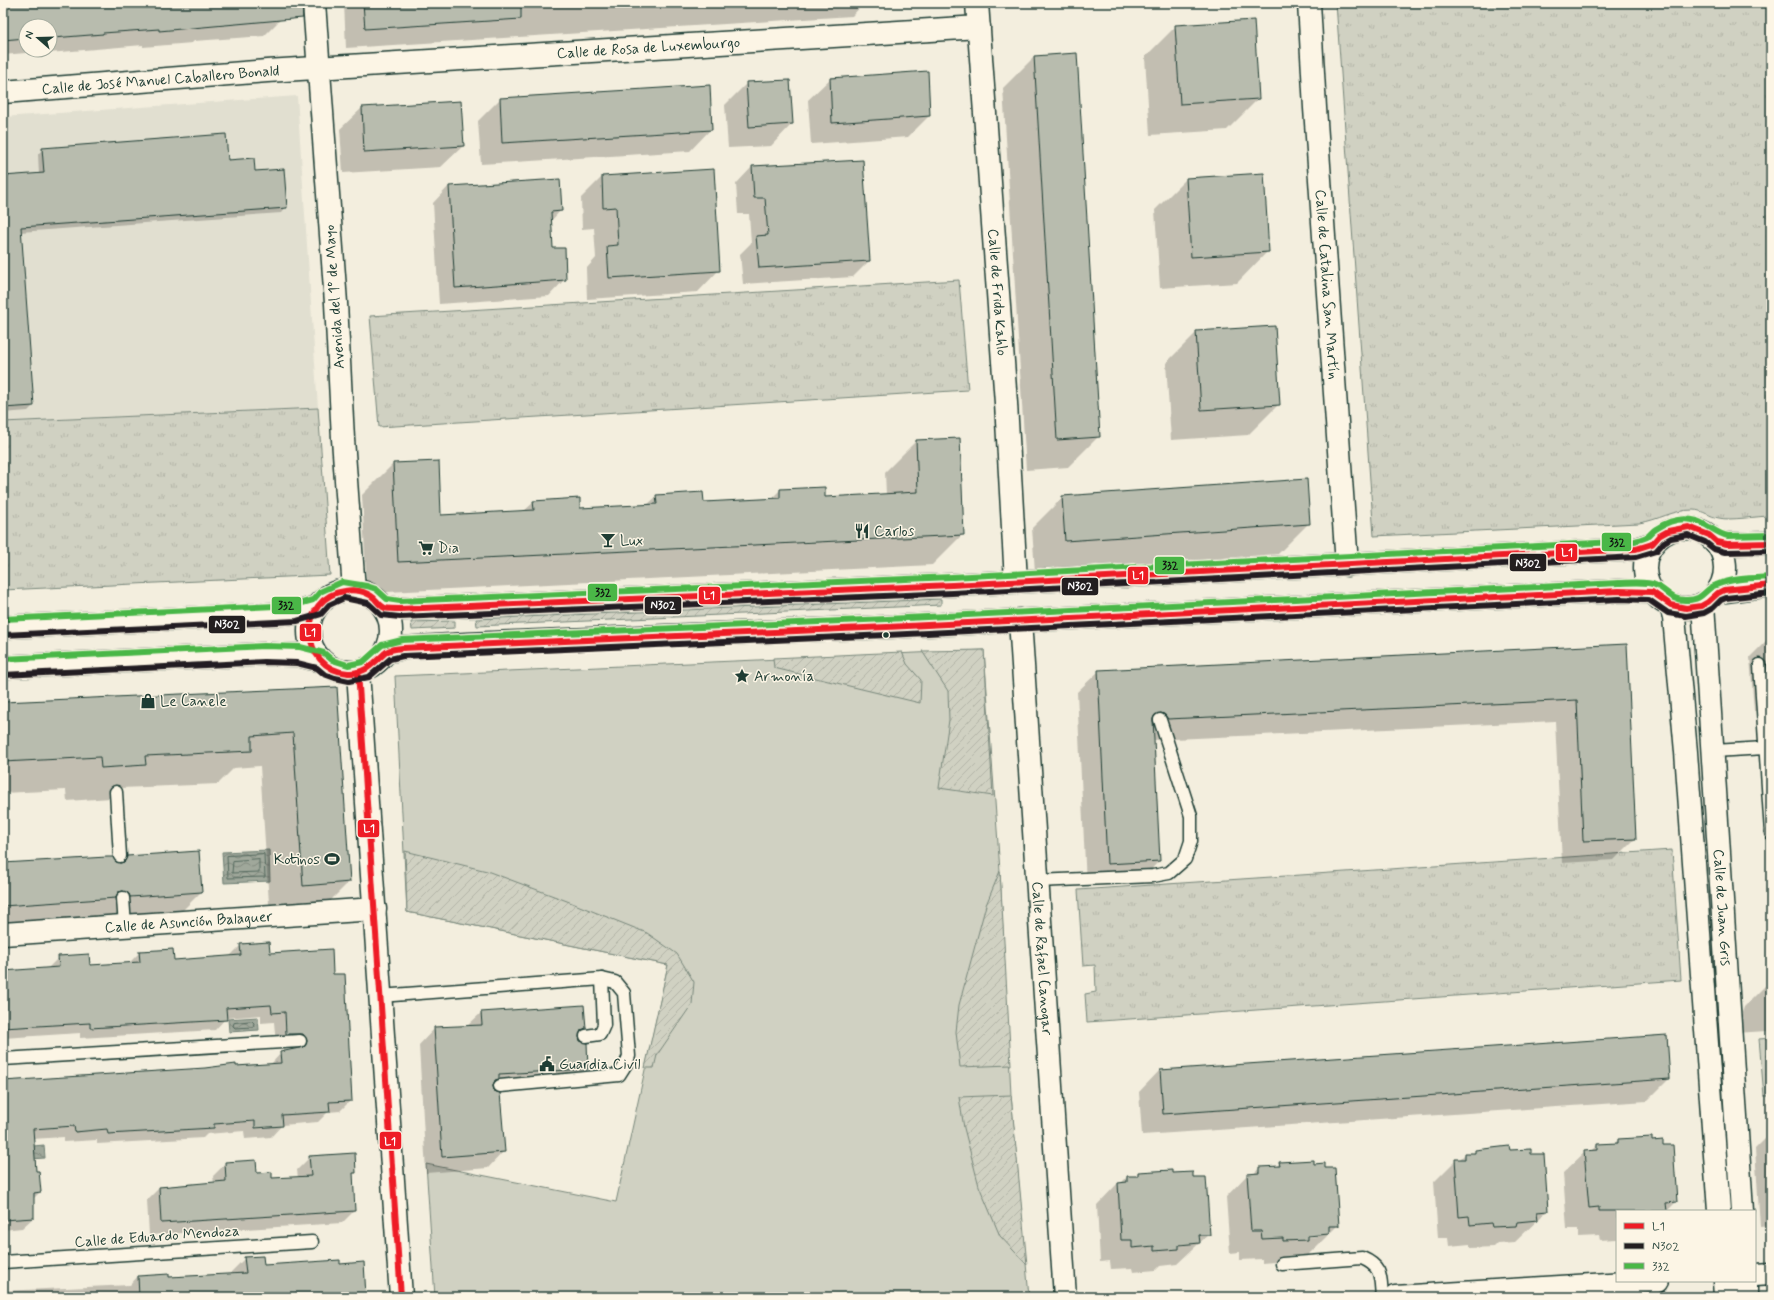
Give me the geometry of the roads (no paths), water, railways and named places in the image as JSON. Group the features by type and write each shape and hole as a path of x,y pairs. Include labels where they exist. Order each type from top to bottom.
{"street":[{"name":"Avenida del 1º de Mayo","path":"314,3 336,303 343,439 354,590"},
{"name":"Calle de Frida Kahlo","path":"977,3 1005,396 1016,581"},
{"name":"Calle de Catalina San Martín","path":"1309,3 1315,116 1347,565"},
{"name":"Calle de Rosa de Luxemburgo","path":"318,68 979,27"},
{"name":"Calle de José Manuel Caballero Bonald","path":"3,92 318,68"},
{"path":"1711,598 1724,580 1726,567 1723,554 1717,542 1700,530 1689,527 1678,528 1659,536 1652,544 1645,560 1646,577 1652,592 1660,600 1671,606 1691,608 1711,598 1744,587 1771,585"},
{"path":"1717,542 1727,544 1771,543"},
{"path":"383,608 400,609 1347,565 1636,549 1652,544"},
{"path":"343,590 354,590 372,596 383,608 389,618 391,630 390,640 386,652 373,666 358,672 338,671 328,667 320,661 312,649 308,635 310,620 317,607 324,599 343,590"},
{"path":"386,652 402,648 474,644 1020,620 1619,591 1652,592"},
{"name":"Calle de Juan Gris","path":"1711,598 1714,751 1742,1210"},
{"name":"Calle de Juan Gris","path":"1671,606 1674,616 1686,752 1720,1210"},
{"path":"3,626 296,613 317,607"},
{"name":"Calle de Rafael Canogar","path":"1020,620 1065,1297"},
{"path":"3,667 264,654 298,655 320,661"},
{"path":"358,672 401,1297"},
{"name":"Calle de Asunción Balaguer","path":"3,934 374,909"},
{"path":"1756,1275 1771,1274"},
{"path":"1401,1297 1641,1282"},
{"path":"1725,1282 1726,1297"},
{"path":"1746,1282 1746,1297"}],"lane":[{"path":"1760,665 1771,833"},
{"path":"1037,881 1153,876 1169,873 1185,859 1190,841 1191,816 1160,720"},
{"path":"1714,751 1765,748"},
{"path":"116,792 120,856"},
{"path":"123,898 125,926"},
{"path":"380,996 602,979 615,982 624,993 628,1056 626,1064 619,1075 500,1086"},
{"path":"586,1036 600,1034 604,1025 602,979"},
{"path":"3,1059 300,1041"},
{"name":"Calle de Eduardo Mendoza","path":"3,1262 312,1242"},
{"path":"1282,1264 1362,1258 1373,1263 1379,1270 1382,1297"}],"water":[{"path":"269,850 270,881 224,883 222,852"},
{"path":"258,1017 259,1030 229,1032 228,1019"},
{"path":"44,1145 45,1158 13,1160 12,1148"}],"place":[{"name":"Carlos","path":"862,531"},
{"name":"Lux","path":"608,540"},
{"name":"Dia","path":"426,548"},
{"name":"Armonía","path":"742,676"},
{"name":"Le Canele","path":"148,701"},
{"name":"Kotinos","path":"332,859"},
{"name":"Guardia Civil","path":"547,1064"}]}
